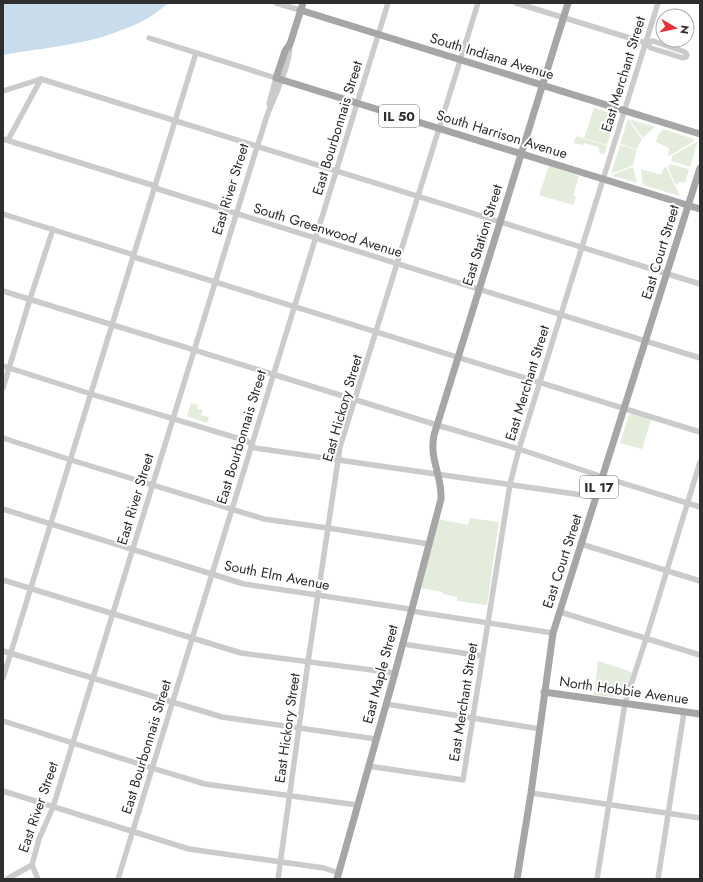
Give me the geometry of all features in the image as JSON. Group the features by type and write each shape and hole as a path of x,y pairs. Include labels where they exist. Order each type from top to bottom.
{"main road":[{"name":"East Station Street","path":"439,474 434,463 432,442 568,3"},
{"name":"South Indiana Avenue","path":"302,5 378,34 700,134"},
{"name":"East River Street","path":"279,78 285,51 290,44 302,5"},
{"name":"South Harrison Avenue","path":"279,78 688,205"},
{"name":"East Court Street","path":"517,879 531,793 553,633 700,168"},
{"name":"IL 50","path":"688,205 700,209"},
{"name":"East Maple Street","path":"338,876 403,644 441,499 439,474"},
{"name":"North Hobbie Avenue","path":"544,692 700,714"}],"street":[{"name":"South Indiana Avenue","path":"276,3 302,5"},
{"name":"East Bourbonnais Street","path":"118,879 388,3"},
{"name":"East Hickory Street","path":"278,879 340,447 478,3"},
{"path":"516,3 646,43 653,42 685,52 687,55 683,58 651,48 646,43"},
{"name":"East Merchant Street","path":"368,766 463,780 510,484 519,449 658,3"},
{"name":"South Harrison Avenue","path":"148,38 279,78"},
{"path":"3,678 196,53"},
{"name":"East River Street","path":"7,879 32,865 40,839 53,807 237,214 268,112 269,102 279,78"},
{"path":"6,140 41,79"},
{"path":"3,91 41,79 700,284"},
{"name":"South Greenwood Avenue","path":"6,140 155,186 158,189 315,239 700,358"},
{"path":"3,214 131,254 134,257 700,432"},
{"path":"3,388 53,229"},
{"path":"3,291 519,449 700,507"},
{"path":"3,366 247,441 255,448 596,497"},
{"path":"3,438 264,519 429,544"},
{"path":"597,879 625,703 700,462"},
{"name":"South Elm Avenue","path":"3,509 244,584 553,633"},
{"path":"581,544 700,581"},
{"path":"3,580 241,654 395,673"},
{"path":"560,612 700,655"},
{"path":"403,644 482,656"},
{"path":"3,651 222,717 376,739"},
{"path":"386,704 540,729"},
{"path":"658,879 684,712"},
{"path":"3,720 206,784 357,805"},
{"path":"3,791 189,849 324,868 338,876"},
{"path":"531,793 700,818"},
{"path":"32,865 38,879"}],"green space":[{"path":"594,108 616,115 607,145 584,138"},
{"path":"628,119 642,139 637,149 620,144"},
{"path":"629,119 655,127 643,138"},
{"path":"663,129 694,139 693,142 669,156 669,148 656,142 658,135"},
{"path":"576,136 607,146 604,155 600,153 598,147 584,143 583,145 574,143"},
{"path":"698,141 690,167 671,161 672,156"},
{"path":"620,145 637,150 633,165 611,174"},
{"path":"669,164 689,169 685,183 680,182 676,185 668,168"},
{"path":"549,166 579,176 573,196 576,197 573,205 539,195"},
{"path":"633,167 637,183 611,175 612,175"},
{"path":"666,167 680,196 643,185 641,169 661,174"},
{"path":"191,403 198,405 197,409 203,410 201,415 209,417 207,423 187,416"},
{"path":"633,414 651,420 642,449 620,443 629,415"},
{"path":"470,518 499,522 487,605 457,601 457,597 443,594 443,592 420,588 438,519 468,525"},
{"path":"598,661 632,672 624,698 594,695"}],"water":[{"path":"3,3 170,3 139,23 114,33 73,44 3,55"}]}
